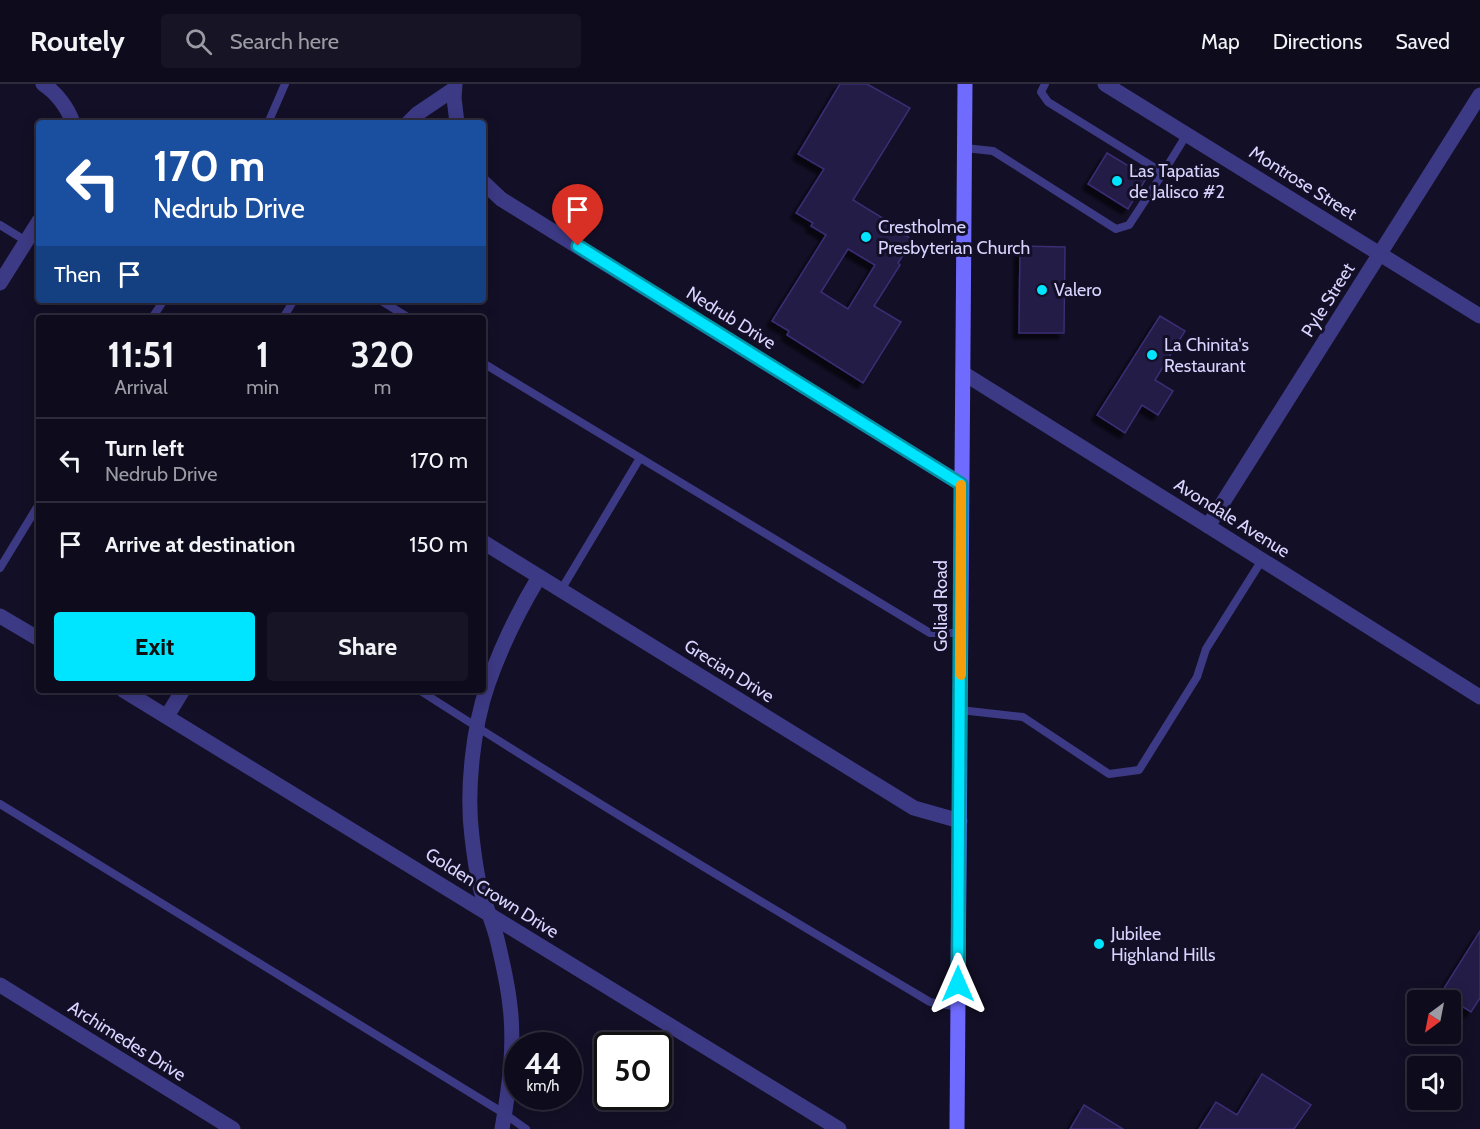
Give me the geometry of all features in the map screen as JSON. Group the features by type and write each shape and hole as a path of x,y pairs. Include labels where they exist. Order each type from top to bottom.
{"main road":[{"name":"Goliad Road","path":"957,1129 965,84"}],"street":[{"path":"43,84 58,97 72,120"},
{"name":"Montrose Street","path":"1105,84 1480,316"},
{"path":"454,87 457,120"},
{"path":"411,120 454,87"},
{"name":"Pyle Street","path":"1209,526 1480,95"},
{"name":"Nedrub Drive","path":"486,185 501,199 961,484"},
{"path":"0,282 36,226"},
{"name":"Avondale Avenue","path":"963,374 1480,697"},
{"name":"Grecian Drive","path":"486,544 914,808 960,821"},
{"path":"486,689 499,656 539,577"},
{"path":"0,616 36,637"},
{"name":"Golden Crown Drive","path":"128,693 839,1129"},
{"path":"167,716 181,693"},
{"path":"485,693 472,764 470,791 472,837 480,887 498,942 510,1007 512,1049 504,1122"},
{"name":"Archimedes Drive","path":"0,986 233,1129"}],"lane":[{"path":"269,120 285,84"},
{"path":"1045,84 1041,92 1048,102 1162,172"},
{"path":"965,148 993,151 1116,229 1129,225 1187,134"},
{"path":"0,225 26,241"},
{"path":"385,303 404,315"},
{"path":"486,365 930,633 961,633"},
{"path":"561,590 640,458"},
{"path":"0,568 36,509"},
{"path":"960,710 1023,717 1108,774 1139,770 1197,676 1206,649 1262,560"},
{"path":"424,693 737,888 930,1002 958,1007"},
{"path":"0,804 504,1122 526,1129"}],"building":[{"name":"Crestholme Presbyterian Church","path":"840,84 867,84 910,108 853,200 902,230 900,232 913,240 874,306 901,322 863,383 787,335 789,331 772,321 826,235 811,226 813,223 796,213 824,169 798,154","holes":["848,249 875,265 848,309 821,292"]},
{"name":"Las Tapatias de Jalisco #2","path":"1107,153 1147,177 1128,209 1088,184"},
{"name":"Valero","path":"1020,246 1065,247 1064,333 1019,333"},
{"name":"La Chinita's Restaurant","path":"1160,316 1185,331 1155,380 1173,391 1158,415 1142,405 1125,433 1097,415"},
{"path":"1480,931 1480,998 1471,1012 1461,1006 1461,990 1443,990"},
{"path":"1262,1074 1311,1105 1294,1129 1199,1129 1216,1102 1237,1115"},
{"path":"1084,1105 1123,1129 1070,1129"}],"slow traffic":[{"path":"961,485 961,675"}],"place":[{"name":"Las Tapatias de Jalisco #2","path":"1117,181"},
{"name":"Crestholme Presbyterian Church","path":"866,237"},
{"name":"Valero","path":"1042,290"},
{"name":"La Chinita's Restaurant","path":"1152,355"},
{"name":"Jubilee Highland Hills","path":"1099,944"}],"route":[{"path":"578,246 961,484 958,984"}]}
